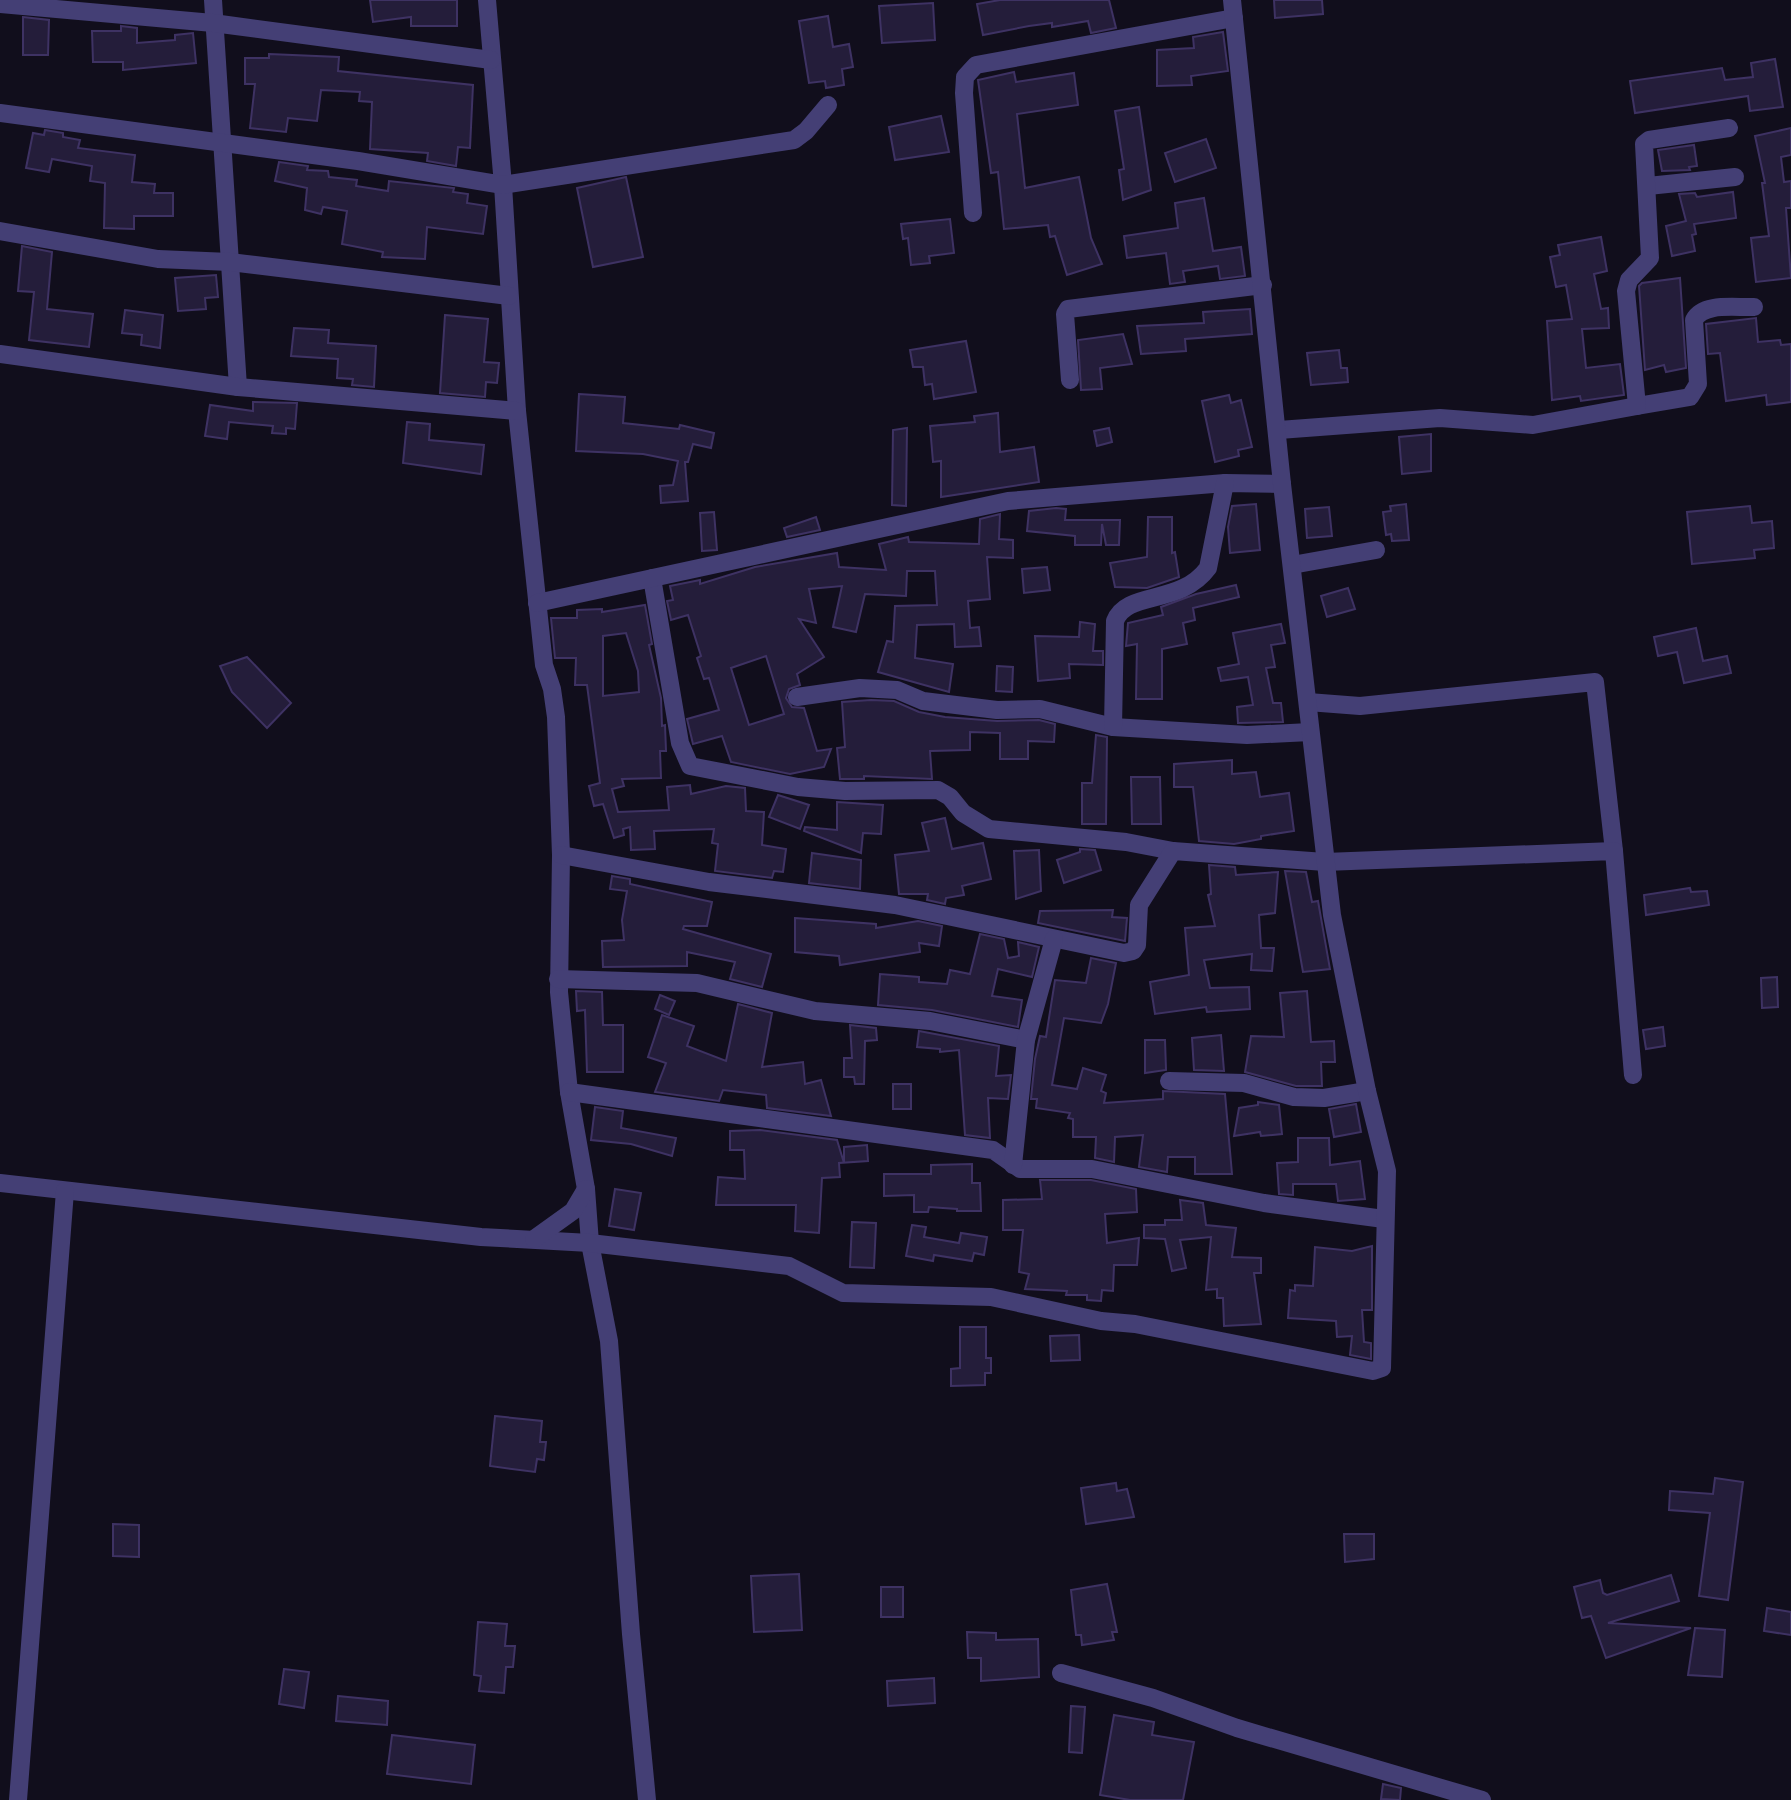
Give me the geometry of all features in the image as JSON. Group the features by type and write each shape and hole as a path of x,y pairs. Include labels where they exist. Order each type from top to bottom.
{"street":[{"path":"213,0 237,387"},
{"path":"487,0 503,185 517,411 544,665 552,689 556,717 561,855 558,979 569,1092 586,1189 590,1243 609,1341 631,1634 648,1800"},
{"path":"0,4 213,23 491,60"},
{"path":"0,1183 481,1237 590,1243 789,1266 843,1293 991,1297 1101,1321 1135,1324 1373,1371 1382,1368 1387,1171 1367,1091 1332,915 1282,484 1279,430 1233,9 976,65 965,77 964,93 973,213"},
{"path":"0,113 358,161 503,185 794,140 806,131 828,105"},
{"path":"1637,406 1626,291 1629,280 1650,258 1648,186 1643,151 1649,140 1730,128"},
{"path":"1648,186 1735,177"},
{"path":"0,231 158,259 230,262 509,296"},
{"path":"1070,380 1065,314 1068,309 1263,285"},
{"path":"1279,430 1440,418 1533,425 1690,397 1695,393 1698,384 1694,320 1698,313 1705,309 1754,307"},
{"path":"0,354 237,387 517,411"},
{"path":"537,603 1008,501 1225,483 1282,484"},
{"path":"1113,727 1115,621 1118,612 1127,605 1178,592 1200,579 1208,568 1225,483"},
{"path":"1292,565 1376,550"},
{"path":"652,578 680,743 690,766 798,787 845,791 938,790 950,797 963,813 989,829 1126,842 1173,851 1325,862 1614,851"},
{"path":"1308,702 1360,706 1595,682 1614,851 1633,1075"},
{"path":"797,696 860,688 897,690 923,701 997,710 1040,709 1113,727 1247,735 1310,733"},
{"path":"561,855 709,882 895,905 1124,953 1133,951 1137,945 1139,905 1173,851"},
{"path":"1013,1165 1026,1040 1054,939"},
{"path":"558,979 697,983 815,1011 930,1021 1026,1040"},
{"path":"1169,1081 1244,1083 1294,1097 1324,1098 1367,1091"},
{"path":"569,1092 993,1150 1020,1168 1092,1169 1264,1203 1384,1219"},
{"path":"534,1239 573,1211 586,1189"},
{"path":"18,1800 65,1191"},
{"path":"1062,1673 1153,1698 1237,1728 1482,1800"}],"building":[{"path":"370,0 457,0 457,26 411,26 411,17 373,22"},
{"path":"1000,0 1109,0 1116,28 1091,33 1088,21 1052,27 1052,23 1029,26 983,35 977,4"},
{"path":"1274,0 1322,0 1323,14 1275,18"},
{"path":"933,3 935,40 882,43 879,6"},
{"path":"828,16 833,47 849,44 853,67 842,69 844,85 826,88 825,81 809,83 799,21"},
{"path":"23,17 49,20 48,55 23,55"},
{"path":"121,26 137,28 137,43 175,40 175,35 193,33 196,63 123,70 123,62 93,62 92,31 121,31"},
{"path":"1223,32 1228,71 1191,76 1192,85 1157,86 1157,50 1194,48 1193,37"},
{"path":"269,54 339,57 338,71 473,85 470,148 458,147 456,166 427,161 428,153 370,149 372,102 359,101 360,92 321,90 317,121 288,118 286,132 250,128 255,84 245,84 245,58 269,58"},
{"path":"1775,59 1783,107 1750,111 1748,96 1635,113 1630,81 1722,68 1725,80 1753,77 1751,63"},
{"path":"1014,72 1016,82 1074,73 1078,105 1017,114 1025,188 1079,177 1091,238 1102,264 1067,275 1055,236 1050,237 1048,225 1004,229 998,172 991,173 978,80"},
{"path":"1139,107 1151,190 1123,200 1119,170 1124,169 1115,111"},
{"path":"941,116 949,152 895,160 889,127"},
{"path":"1791,128 1791,155 1781,157 1784,182 1791,181 1791,208 1786,208 1791,278 1756,282 1751,238 1769,236 1762,183 1765,183 1755,136"},
{"path":"45,130 80,140 78,148 135,155 132,182 155,184 154,193 173,193 173,216 134,216 134,229 104,228 105,183 90,181 92,166 52,159 49,172 26,168 33,133 44,135"},
{"path":"1206,139 1216,168 1175,182 1165,153"},
{"path":"1694,145 1697,166 1689,167 1690,170 1662,171 1658,150"},
{"path":"279,162 308,166 307,170 328,171 329,177 357,180 356,186 388,191 389,181 454,188 453,192 468,194 467,203 487,206 483,234 427,227 425,259 382,257 383,252 342,244 347,211 323,207 321,214 305,210 307,188 275,181"},
{"path":"626,177 643,257 593,267 577,188"},
{"path":"1733,192 1736,218 1694,224 1696,234 1692,235 1695,251 1672,256 1666,226 1686,221 1679,194 1695,193 1697,197"},
{"path":"1204,198 1213,251 1241,247 1245,276 1220,279 1218,266 1183,271 1185,282 1170,284 1166,253 1127,258 1124,236 1178,228 1175,203"},
{"path":"950,219 954,253 929,256 930,263 911,265 908,238 903,239 901,224"},
{"path":"1601,237 1607,271 1594,274 1601,309 1608,308 1609,328 1582,329 1586,368 1620,364 1624,395 1581,401 1580,396 1552,400 1547,321 1572,319 1566,285 1556,287 1550,257 1560,255 1558,245"},
{"path":"22,246 52,252 47,309 93,314 89,347 29,340 34,292 18,291"},
{"path":"216,275 218,297 205,298 206,309 178,311 175,278"},
{"path":"1680,278 1686,368 1666,372 1664,365 1645,370 1639,286 1642,283"},
{"path":"1250,309 1252,334 1185,339 1186,351 1141,354 1137,326 1204,323 1203,312"},
{"path":"125,310 163,315 160,348 141,345 142,335 122,333"},
{"path":"445,315 488,319 484,362 499,363 497,383 486,382 485,397 440,393"},
{"path":"1756,318 1758,342 1780,340 1781,345 1791,344 1791,402 1767,405 1766,395 1726,401 1720,353 1708,354 1706,324"},
{"path":"294,328 329,330 328,343 376,346 374,387 352,385 353,379 337,378 338,359 291,356"},
{"path":"1123,334 1132,364 1100,368 1102,389 1081,390 1078,340"},
{"path":"966,341 976,392 934,399 932,384 925,385 923,367 913,367 910,350"},
{"path":"1339,350 1341,368 1347,368 1348,382 1311,385 1307,353"},
{"path":"579,394 625,397 623,423 679,429 680,425 714,433 711,448 693,444 688,462 685,462 688,501 661,503 660,486 673,485 678,461 643,454 576,451"},
{"path":"1229,395 1231,403 1241,400 1252,447 1238,450 1239,456 1215,462 1202,401"},
{"path":"253,402 297,403 295,429 286,428 286,434 272,433 273,426 229,422 227,439 205,436 210,405 253,411"},
{"path":"998,413 1000,452 1034,447 1039,482 941,497 941,461 933,462 930,426 975,422 974,416"},
{"path":"407,422 430,424 429,440 484,445 481,474 403,463"},
{"path":"907,428 906,506 892,505 893,430"},
{"path":"1109,428 1112,442 1097,446 1094,431"},
{"path":"1431,434 1431,471 1402,474 1399,437"},
{"path":"1256,504 1260,550 1230,553 1228,527 1232,506"},
{"path":"1406,504 1409,540 1392,541 1391,534 1386,535 1383,512 1391,511 1390,506"},
{"path":"1750,506 1752,523 1772,521 1774,548 1754,550 1755,558 1692,564 1687,512"},
{"path":"1329,507 1332,536 1307,538 1305,509"},
{"path":"1066,509 1065,520 1120,520 1119,545 1106,545 1102,524 1101,545 1075,545 1075,536 1027,531 1029,511"},
{"path":"714,512 717,550 702,551 700,513"},
{"path":"1000,514 999,539 1013,540 1013,558 987,557 990,599 968,601 970,628 979,627 981,646 955,647 954,624 917,625 915,658 953,664 949,692 878,672 887,641 893,642 895,606 937,605 935,571 907,571 906,596 865,594 856,632 833,627 842,586 809,589 816,623 799,619 824,657 797,674 800,685 789,689 786,698 792,707 804,708 817,751 831,749 824,767 790,774 731,762 722,736 693,744 687,719 719,710 709,678 704,679 697,658 701,656 688,615 671,620 667,601 673,600 670,586 700,580 700,584 755,567 837,553 839,567 886,570 879,544 908,537 909,542 979,544 980,519","holes":["766,656 784,714 749,725 731,668"]},
{"path":"816,517 820,530 787,537 784,528"},
{"path":"1148,517 1172,517 1172,553 1175,552 1179,577 1147,588 1115,587 1110,563 1147,557"},
{"path":"1047,567 1050,590 1024,593 1022,569"},
{"path":"1236,585 1239,597 1193,608 1195,620 1183,623 1187,644 1162,649 1162,699 1136,699 1137,644 1126,646 1128,623 1163,615 1161,607 1196,594"},
{"path":"1348,588 1355,609 1327,617 1321,596"},
{"path":"645,605 652,644 649,645 661,698 662,726 665,725 666,751 660,751 661,778 622,779 624,786 612,789 618,812 669,810 667,787 690,785 691,794 726,786 745,788 746,811 764,812 762,845 786,849 783,872 774,871 772,878 715,871 718,844 712,843 714,829 654,831 655,849 631,850 630,827 623,829 624,835 614,838 603,804 594,806 589,786 600,783 587,685 575,685 576,658 555,658 551,618 577,618 577,610 602,609 602,612","holes":["626,633 638,671 639,692 603,696 603,636"]},
{"path":"1080,622 1095,624 1093,651 1103,651 1103,665 1069,664 1070,678 1038,681 1035,636 1079,637"},
{"path":"1281,624 1285,643 1271,645 1275,667 1266,668 1273,703 1281,703 1283,722 1238,723 1237,707 1253,705 1248,677 1221,681 1218,668 1239,664 1233,633"},
{"path":"1696,628 1703,661 1727,656 1731,673 1684,683 1677,652 1658,656 1654,637"},
{"path":"247,657 291,703 267,728 232,692 220,666"},
{"path":"997,666 1013,667 1012,692 996,691"},
{"path":"894,701 919,712 945,717 997,721 1039,720 1055,724 1054,742 1028,741 1028,759 1000,759 1000,733 970,732 970,750 930,751 932,779 864,776 864,779 840,779 837,748 845,747 842,702"},
{"path":"1096,735 1107,737 1106,824 1082,824 1082,783 1092,783"},
{"path":"1232,760 1232,774 1256,772 1260,797 1289,793 1294,831 1261,836 1261,839 1234,844 1199,841 1193,787 1174,787 1174,764"},
{"path":"1131,777 1160,777 1161,824 1132,824"},
{"path":"778,795 809,805 800,829 769,817"},
{"path":"837,802 883,805 881,834 863,833 861,853 804,831 805,827 837,830"},
{"path":"945,818 952,849 983,843 991,879 962,886 964,895 946,898 945,904 927,900 928,894 899,894 895,855 929,851 922,823"},
{"path":"1080,849 1095,850 1101,870 1064,883 1057,860 1080,852"},
{"path":"1039,850 1041,891 1016,899 1014,851"},
{"path":"812,853 861,860 860,889 809,883"},
{"path":"1209,865 1235,867 1236,875 1278,872 1275,913 1259,915 1261,948 1274,948 1272,971 1251,970 1252,954 1204,960 1210,988 1249,987 1250,1009 1207,1012 1206,1007 1155,1014 1150,982 1189,975 1185,928 1215,926 1208,895 1211,894"},
{"path":"1285,871 1306,872 1312,902 1318,901 1330,969 1303,972"},
{"path":"612,876 630,879 630,884 712,902 707,926 684,926 683,929 771,954 762,987 730,979 735,962 687,952 687,966 603,967 602,941 624,940 622,920 627,891 610,889"},
{"path":"1690,888 1691,892 1707,891 1709,905 1646,915 1644,895"},
{"path":"1113,910 1112,917 1127,918 1125,941 1038,923 1040,911"},
{"path":"795,918 876,924 876,928 918,921 942,926 939,946 919,943 920,952 840,965 839,956 795,952"},
{"path":"980,934 1004,939 1008,958 1019,956 1018,942 1039,947 1032,977 998,969 992,996 1022,1000 1018,1027 932,1010 878,1005 880,974 919,977 919,982 947,984 950,970 970,974"},
{"path":"1091,958 1116,963 1108,1004 1101,1023 1064,1018 1052,1085 1077,1089 1083,1068 1106,1075 1101,1091 1106,1093 1104,1103 1163,1099 1163,1091 1225,1094 1232,1174 1195,1174 1195,1157 1168,1157 1167,1172 1139,1167 1143,1135 1115,1137 1114,1162 1095,1158 1096,1137 1073,1137 1073,1119 1068,1118 1070,1113 1036,1108 1037,1099 1031,1099 1035,1059 1040,1036 1046,1037 1055,980 1086,983"},
{"path":"1777,977 1778,1007 1762,1008 1761,978"},
{"path":"576,991 602,992 603,1025 623,1025 623,1072 587,1072 585,1010 577,1011"},
{"path":"1307,991 1311,1042 1334,1041 1335,1062 1321,1062 1322,1086 1296,1086 1245,1072 1251,1036 1284,1037 1280,993"},
{"path":"660,995 675,1001 669,1015 655,1009"},
{"path":"738,1004 772,1013 762,1067 803,1062 805,1084 821,1080 831,1116 767,1108 766,1095 723,1090 719,1101 655,1092 666,1063 648,1057 662,1015 694,1026 687,1046 726,1061"},
{"path":"850,1025 876,1028 877,1040 865,1041 864,1084 855,1084 854,1077 844,1077 844,1058 852,1058"},
{"path":"1663,1027 1665,1046 1646,1049 1643,1030"},
{"path":"919,1031 999,1046 996,1076 1011,1075 1008,1099 988,1098 990,1138 965,1135 959,1050 940,1052 940,1049 917,1047"},
{"path":"1221,1035 1224,1071 1194,1070 1192,1038"},
{"path":"1145,1040 1165,1040 1166,1070 1145,1073"},
{"path":"893,1084 911,1084 911,1109 893,1109"},
{"path":"1258,1102 1279,1105 1282,1134 1261,1136 1260,1132 1234,1136 1239,1108 1258,1105"},
{"path":"1356,1104 1361,1132 1334,1137 1329,1109"},
{"path":"595,1107 623,1111 621,1128 676,1138 672,1156 631,1144 591,1140"},
{"path":"760,1130 837,1140 844,1163 839,1163 840,1177 822,1178 819,1233 795,1231 796,1205 716,1205 718,1177 745,1179 744,1150 730,1150 730,1131"},
{"path":"1298,1138 1329,1138 1330,1165 1360,1161 1365,1199 1338,1201 1336,1184 1293,1184 1293,1195 1279,1194 1277,1163 1298,1162"},
{"path":"867,1145 868,1161 844,1163 844,1147"},
{"path":"972,1164 972,1183 980,1183 981,1211 929,1207 928,1212 914,1212 914,1195 884,1196 884,1174 931,1174 931,1165"},
{"path":"1040,1180 1091,1180 1136,1189 1137,1212 1105,1214 1107,1243 1139,1238 1137,1265 1114,1265 1113,1291 1102,1290 1101,1301 1087,1300 1087,1295 1066,1295 1067,1291 1025,1289 1029,1274 1019,1272 1023,1230 1003,1230 1003,1200 1042,1199"},
{"path":"615,1189 641,1193 634,1230 609,1226"},
{"path":"1180,1200 1203,1203 1206,1225 1236,1228 1232,1257 1261,1258 1261,1273 1254,1273 1261,1324 1224,1326 1223,1298 1217,1298 1217,1289 1206,1290 1211,1237 1180,1240 1186,1268 1172,1271 1165,1239 1144,1238 1144,1225 1165,1225 1165,1220 1182,1220"},
{"path":"852,1222 876,1223 874,1268 850,1267"},
{"path":"912,1225 926,1227 924,1237 959,1243 961,1233 987,1237 984,1255 974,1253 972,1261 934,1255 933,1261 906,1256"},
{"path":"1372,1246 1372,1310 1362,1310 1364,1342 1371,1343 1371,1359 1350,1355 1352,1336 1337,1337 1336,1321 1288,1318 1290,1290 1295,1291 1295,1285 1313,1286 1315,1247 1352,1251"},
{"path":"960,1327 986,1327 986,1358 991,1358 991,1373 985,1373 985,1385 951,1386 951,1369 960,1368"},
{"path":"1079,1335 1080,1360 1051,1361 1050,1336"},
{"path":"495,1416 542,1421 540,1442 546,1442 544,1460 537,1459 535,1472 490,1466"},
{"path":"1715,1478 1743,1482 1728,1600 1699,1596 1710,1513 1669,1510 1670,1491 1713,1494"},
{"path":"1116,1483 1117,1491 1127,1489 1134,1517 1086,1524 1081,1488"},
{"path":"113,1524 139,1525 139,1557 113,1556"},
{"path":"1344,1534 1374,1534 1374,1559 1345,1562"},
{"path":"799,1574 802,1630 754,1632 751,1576"},
{"path":"1671,1575 1679,1601 1608,1623 1691,1628 1606,1658 1591,1616 1582,1618 1574,1587 1600,1580 1603,1593 1607,1595"},
{"path":"1107,1584 1117,1632 1112,1632 1114,1640 1082,1645 1081,1635 1076,1635 1071,1590"},
{"path":"881,1587 903,1587 903,1617 881,1617"},
{"path":"1767,1608 1791,1612 1791,1635 1764,1631"},
{"path":"478,1622 507,1624 505,1646 515,1646 513,1667 506,1667 504,1693 479,1691 481,1676 474,1675"},
{"path":"1695,1628 1725,1630 1722,1677 1688,1675"},
{"path":"967,1632 996,1633 996,1640 1038,1639 1039,1677 981,1681 981,1658 968,1658"},
{"path":"284,1669 309,1672 304,1708 279,1704"},
{"path":"934,1678 935,1703 888,1706 887,1681"},
{"path":"338,1696 388,1701 387,1725 336,1721"},
{"path":"1071,1706 1085,1707 1082,1753 1069,1752"},
{"path":"1114,1715 1154,1722 1152,1735 1194,1742 1183,1800 1130,1800 1100,1795"},
{"path":"392,1735 475,1745 471,1784 387,1774"},
{"path":"1383,1784 1401,1788 1400,1800 1381,1799"}]}
